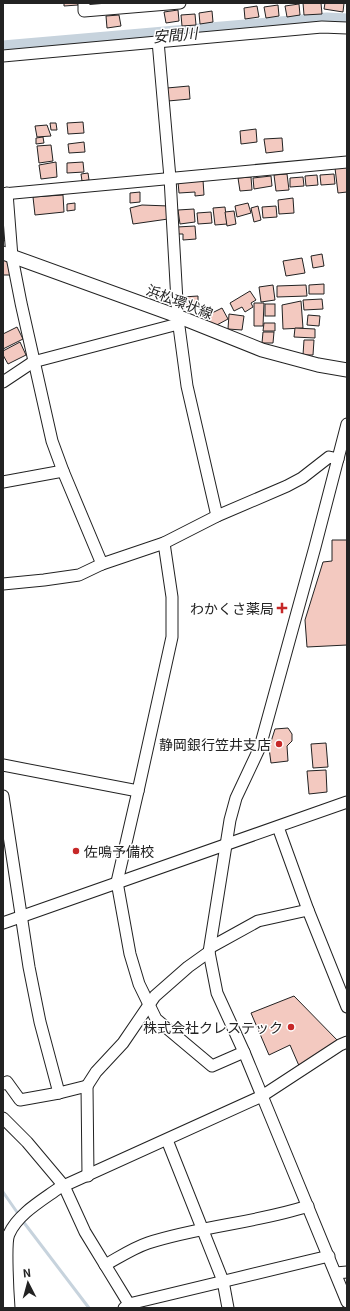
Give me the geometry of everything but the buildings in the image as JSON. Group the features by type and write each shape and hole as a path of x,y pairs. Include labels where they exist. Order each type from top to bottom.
{"main road":[{"name":"浜松環状線","path":"8,255 178,320 262,350 318,365 347,370"}],"street":[{"path":"84,3 84,11 180,3"},
{"path":"3,56 322,27 347,28"},
{"path":"158,41 170,178 178,320 187,386 217,516"},
{"path":"102,564 52,441 8,255 5,194 347,162"},
{"path":"3,382 33,362 178,320"},
{"path":"347,424 341,458 260,747 236,798 226,844 210,950 217,993 244,1052 329,1256 341,1272 347,1302"},
{"path":"3,584 79,575 102,564 164,543 217,516 302,478 329,457 341,458"},
{"path":"3,482 63,471"},
{"path":"164,543 172,597 172,637 117,882 130,954 148,1005 156,1019 212,1066 244,1052"},
{"path":"3,765 138,791"},
{"path":"3,796 29,967 40,1022 59,1093"},
{"path":"3,923 347,802"},
{"path":"278,827 308,910 347,1007"},
{"path":"88,1176 87,1086 96,1072 122,1043 148,1005 164,987 210,950 258,921 308,910"},
{"path":"8,1308 5,1236 20,1218 59,1188 262,1096 340,1045 347,1042"},
{"path":"3,1084 7,1082 20,1100 87,1086"},
{"path":"3,1118 27,1142 64,1186 85,1232 105,1265 126,1306 223,1280 329,1256"},
{"path":"167,1140 223,1280 228,1308"},
{"path":"105,1265 147,1243 236,1222 279,1215 308,1206"}],"waterway":[{"name":"安間川","path":"3,49 327,21 347,22"},
{"path":"3,1192 19,1215"},
{"path":"22,1220 89,1308"}],"place":[{"name":"わかくさ薬局","path":"282,608"},
{"name":"静岡銀行笠井支店","path":"279,744"},
{"name":"佐鳴予備校","path":"76,851"},
{"name":"株式会社クレステック","path":"291,1027"}]}
